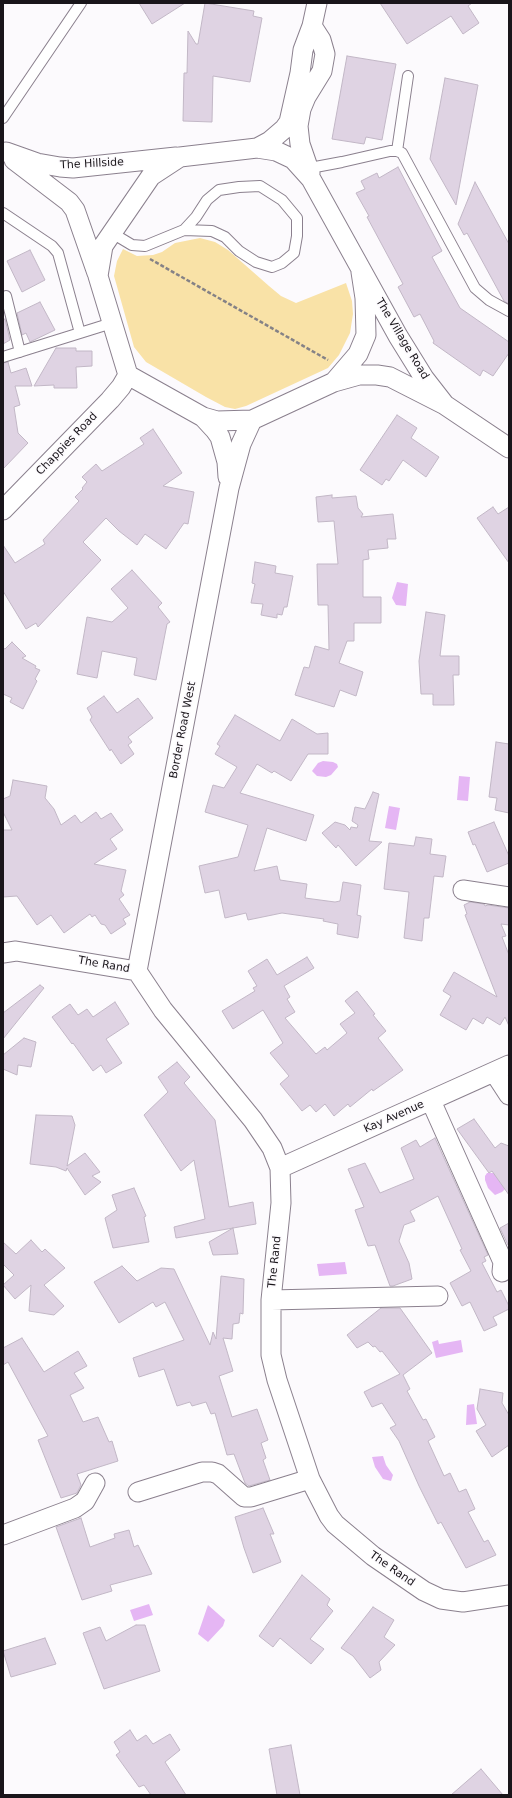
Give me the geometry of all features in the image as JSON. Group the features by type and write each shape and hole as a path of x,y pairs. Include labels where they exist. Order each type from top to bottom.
{"street":[{"path":"257,148 270,141 284,129 322,71 325,54 321,40 312,26 317,3"},
{"path":"297,108 300,144 310,174"},
{"path":"257,148 276,151 293,159 310,174"},
{"name":"The Hillside","path":"5,151 37,163 73,168 257,148"},
{"name":"The Hillside","path":"5,151 72,206 80,224 98,276 128,375"},
{"path":"98,276 103,246 151,176 180,157"},
{"name":"The Village Road","path":"310,174 361,272 415,364 446,405"},
{"path":"339,376 358,354 366,335 365,298 361,272"},
{"path":"128,375 203,418 217,421 252,420"},
{"name":"Chappies Road","path":"3,510 110,400 121,387 128,375"},
{"name":"The Village Road","path":"252,420 339,376 377,375 390,377 446,405 509,448"},
{"name":"Border Road West","path":"203,418 215,430 223,444 227,462 229,488"},
{"name":"Border Road West","path":"137,971 229,488 239,448 252,420"},
{"path":"463,890 509,897"},
{"name":"The Rand","path":"3,953 16,951 137,971 163,1010 253,1120 272,1148 280,1168 281,1203 271,1300 270,1343 273,1364 310,1479 320,1501 335,1524 373,1556 424,1591 450,1602 463,1602 509,1595"},
{"path":"501,1069 509,1096"},
{"name":"Kay Avenue","path":"280,1168 501,1069"},
{"path":"431,1101 504,1262 502,1272"},
{"path":"271,1300 438,1296"},
{"path":"138,1492 202,1472 212,1472 218,1474 244,1497 250,1498 310,1479"},
{"path":"3,1535 75,1508 85,1501 95,1484"}],"lane":[{"path":"3,118 81,3"},
{"path":"397,151 408,76"},
{"path":"310,174 342,162 390,151 397,151 402,154 475,288 489,300 509,311"},
{"path":"112,233 132,245 145,246 184,230 212,231 225,237 239,251 256,262 272,267 282,263 294,253 298,236 297,218 282,200 260,186 219,190 207,200 196,217 184,230"},
{"path":"3,212 52,246 58,253 80,333"},
{"path":"6,296 20,352"},
{"path":"3,357 112,323"}],"path":[{"path":"132,245 167,270 318,355 339,376"}],"shaded area":[{"path":"200,238 215,242 228,250 281,296 296,303 346,283 352,301 353,314 350,333 339,355 328,368 246,406 235,409 225,407 206,397 146,362 134,347 114,276 117,261 123,249 137,256 153,255 162,252 175,243"},
{"path":"397,582 408,584 406,606 396,605 392,598"},
{"path":"323,761 333,762 337,764 338,767 331,775 326,777 317,776 312,771 318,763"},
{"path":"459,776 470,777 468,801 457,800"},
{"path":"389,806 400,808 396,830 385,828"},
{"path":"487,1173 494,1173 505,1189 502,1192 495,1195 488,1188 485,1180"},
{"path":"345,1262 347,1274 319,1276 317,1264"},
{"path":"438,1340 439,1344 461,1340 463,1352 436,1358 432,1342"},
{"path":"474,1404 477,1424 466,1425 467,1405"},
{"path":"383,1456 386,1465 393,1475 391,1481 383,1479 375,1467 372,1457"},
{"path":"149,1604 153,1615 134,1621 130,1610"},
{"path":"208,1605 225,1620 223,1626 208,1642 198,1634"}],"building":[{"path":"139,3 185,3 152,24"},
{"path":"205,3 254,11 253,16 262,18 250,82 213,76 212,122 183,121 184,73 187,73 188,31 196,44 198,44"},
{"path":"380,3 472,3 468,6 479,23 463,34 451,16 407,44"},
{"path":"347,56 396,64 382,140 366,137 364,144 332,139"},
{"path":"445,78 478,85 456,205 430,159"},
{"path":"398,167 442,251 432,257 460,308 509,342 509,353 493,376 483,370 480,376 433,343 434,341 420,314 414,317 398,287 403,284 367,217 369,216 356,193 365,189 361,181 377,173 379,178"},
{"path":"475,182 509,244 509,304 504,301 467,233 464,235 458,224"},
{"path":"30,250 45,280 22,292 7,261"},
{"path":"40,302 55,330 30,342 26,333 22,335 17,313"},
{"path":"5,319 10,340 3,344 3,320"},
{"path":"56,348 76,348 76,351 92,351 92,366 76,367 77,388 54,388 54,385 34,386"},
{"path":"8,362 11,373 26,368 32,386 15,386 20,405 14,407 18,433 28,443 3,469 3,363"},
{"path":"397,415 417,428 411,438 439,457 426,477 403,460 389,481 386,479 382,485 360,470"},
{"path":"153,429 182,473 163,486 194,492 188,524 184,523 166,549 145,534 137,545 119,531 106,518 83,542 101,560 38,627 36,623 26,629 3,591 3,545 15,563 45,544 43,540 79,501 75,497 83,489 82,488 87,482 82,477 96,464 102,471 144,444 140,438"},
{"path":"332,495 332,498 356,496 358,508 363,514 361,517 393,514 396,539 387,539 388,548 368,550 369,559 363,560 363,597 381,597 381,623 354,623 354,641 347,641 339,663 363,672 356,696 340,690 334,707 295,695 304,667 309,668 315,646 329,650 328,605 318,605 317,564 338,564 334,521 318,522 316,497"},
{"path":"493,507 498,514 509,507 509,563 477,518"},
{"path":"255,562 276,566 275,573 293,576 287,607 284,607 282,615 277,614 277,618 261,615 263,604 251,603 255,584 252,583"},
{"path":"132,570 162,603 158,607 170,622 167,624 156,680 134,675 137,658 102,651 97,678 77,674 87,617 112,622 128,608 111,589"},
{"path":"426,612 445,615 440,656 459,656 459,675 453,675 454,705 433,705 433,694 421,694 419,661"},
{"path":"12,642 26,656 22,658 40,670 35,679 37,681 23,709 10,702 12,698 3,694 3,648 5,649"},
{"path":"104,696 117,713 138,698 153,718 128,737 132,742 128,745 134,754 121,764 111,749 110,751 90,720 92,717 87,708"},
{"path":"235,715 280,741 292,719 317,734 328,733 328,754 308,754 291,781 274,771 272,773 257,764 240,793 314,815 306,841 267,828 254,871 277,866 280,880 307,884 305,898 335,902 340,901 343,882 361,885 357,915 361,916 358,938 337,934 338,924 323,921 324,919 282,913 248,920 246,913 225,918 219,890 205,893 199,866 238,857 248,825 205,812 213,785 224,788 237,767 215,754 220,746 217,744"},
{"path":"496,742 509,744 509,813 495,810 497,798 489,797"},
{"path":"13,780 47,786 45,798 54,809 61,825 75,815 81,823 96,812 101,819 111,813 123,830 110,839 117,849 94,864 126,870 121,891 124,895 119,899 130,915 123,919 126,924 111,934 105,925 101,924 95,915 92,917 90,914 64,933 51,915 37,925 17,896 3,897 3,830 12,830 3,812 3,799 10,796"},
{"path":"373,792 379,794 369,841 382,842 356,866 338,845 336,848 322,833 335,822 345,825 350,830 351,827 357,828 358,825 352,821 355,807 365,809"},
{"path":"494,822 509,856 509,863 487,872 468,832"},
{"path":"416,837 432,839 430,854 446,856 443,877 434,876 429,918 424,918 422,941 404,938 409,892 384,889 389,843 414,846"},
{"path":"470,902 484,904 485,906 488,905 509,908 509,925 501,924 506,936 502,937 509,955 509,1026 505,1017 500,1025 487,1017 483,1024 473,1018 466,1030 440,1015 451,996 443,991 454,972 497,997 465,915 467,914 464,905"},
{"path":"307,957 314,968 284,986 290,997 287,999 295,1012 285,1018 316,1054 325,1047 327,1050 347,1033 340,1024 355,1013 345,1001 357,991 386,1031 378,1038 403,1070 373,1091 372,1089 350,1107 348,1104 334,1116 325,1104 316,1112 310,1105 302,1111 280,1084 289,1076 270,1053 283,1043 263,1010 233,1029 222,1011 255,991 253,988 257,986 248,971 267,959 277,975"},
{"path":"40,985 44,988 3,1039 3,1013"},
{"path":"115,1002 129,1024 106,1039 122,1063 106,1073 101,1065 93,1071 52,1017 70,1004 78,1015 87,1009 93,1017"},
{"path":"24,1038 36,1042 31,1067 18,1065 17,1075 3,1069 3,1055"},
{"path":"177,1062 190,1077 184,1083 215,1120 229,1207 253,1202 256,1224 176,1238 174,1227 205,1219 194,1160 181,1171 144,1115 168,1092 158,1077"},
{"path":"36,1115 72,1116 75,1125 67,1166 85,1153 100,1172 92,1176 101,1182 85,1195 67,1168 66,1171 56,1167 30,1164"},
{"path":"474,1119 495,1148 501,1143 509,1146 509,1195 492,1171 489,1173 457,1129"},
{"path":"435,1138 488,1255 484,1257 486,1261 482,1263 497,1292 501,1290 509,1306 509,1309 493,1317 497,1325 484,1331 470,1302 462,1306 450,1283 471,1271 460,1250 462,1249 438,1196 410,1211 415,1221 404,1225 399,1241 409,1263 412,1279 393,1286 390,1286 375,1245 368,1246 355,1210 364,1207 348,1169 365,1163 380,1193 414,1179 401,1148 416,1140 420,1147"},
{"path":"134,1188 146,1216 144,1217 149,1242 113,1248 105,1218 117,1210 112,1195"},
{"path":"509,1223 509,1245 508,1245 500,1228"},
{"path":"233,1228 238,1254 213,1255 209,1242"},
{"path":"31,1240 42,1252 45,1249 65,1268 44,1285 64,1306 54,1315 29,1311 31,1285 15,1299 3,1285 14,1275 3,1264 3,1242 16,1254"},
{"path":"122,1266 137,1281 161,1268 174,1269 210,1345 213,1332 216,1339 221,1276 244,1279 243,1314 240,1313 239,1323 233,1324 232,1339 223,1338 233,1371 219,1376 232,1417 257,1409 268,1440 261,1443 266,1458 263,1460 270,1480 249,1486 245,1483 234,1454 227,1455 215,1413 211,1414 206,1402 192,1406 190,1402 177,1406 164,1369 139,1377 133,1358 184,1340 165,1302 156,1307 153,1302 119,1323 94,1282"},
{"path":"381,1308 400,1308 432,1353 403,1375 410,1389 407,1391 423,1420 426,1419 435,1437 428,1441 444,1476 450,1473 459,1492 466,1489 475,1509 468,1512 484,1542 488,1540 496,1555 466,1568 441,1522 438,1524 399,1441 390,1428 396,1425 382,1403 372,1407 364,1392 400,1374 382,1351 380,1352 375,1346 373,1347 368,1342 357,1348 347,1335"},
{"path":"22,1338 44,1372 78,1351 87,1366 74,1373 84,1388 70,1395 83,1422 98,1417 109,1442 112,1441 118,1461 77,1474 81,1485 77,1493 61,1498 38,1440 48,1436 8,1362 3,1365 3,1348"},
{"path":"480,1389 503,1393 502,1403 509,1415 509,1445 492,1457 476,1431 486,1425 477,1409"},
{"path":"263,1508 274,1534 270,1534 281,1562 253,1573 235,1517"},
{"path":"81,1518 90,1547 115,1538 114,1534 129,1530 134,1547 138,1545 152,1574 110,1585 112,1591 82,1600 56,1527"},
{"path":"302,1575 330,1599 327,1605 333,1611 310,1639 324,1649 311,1664 280,1638 273,1647 259,1636"},
{"path":"373,1607 394,1620 384,1637 395,1645 379,1662 381,1670 370,1678 353,1656 341,1648"},
{"path":"136,1625 145,1625 160,1671 104,1689 83,1633 100,1627 106,1641"},
{"path":"45,1638 56,1664 11,1677 3,1651"},
{"path":"130,1730 137,1741 146,1735 153,1744 170,1734 180,1750 165,1762 186,1795 151,1795 144,1785 139,1787 116,1755 120,1752 114,1742"},
{"path":"291,1745 300,1795 277,1795 269,1749"},
{"path":"481,1769 503,1795 451,1795"}]}
